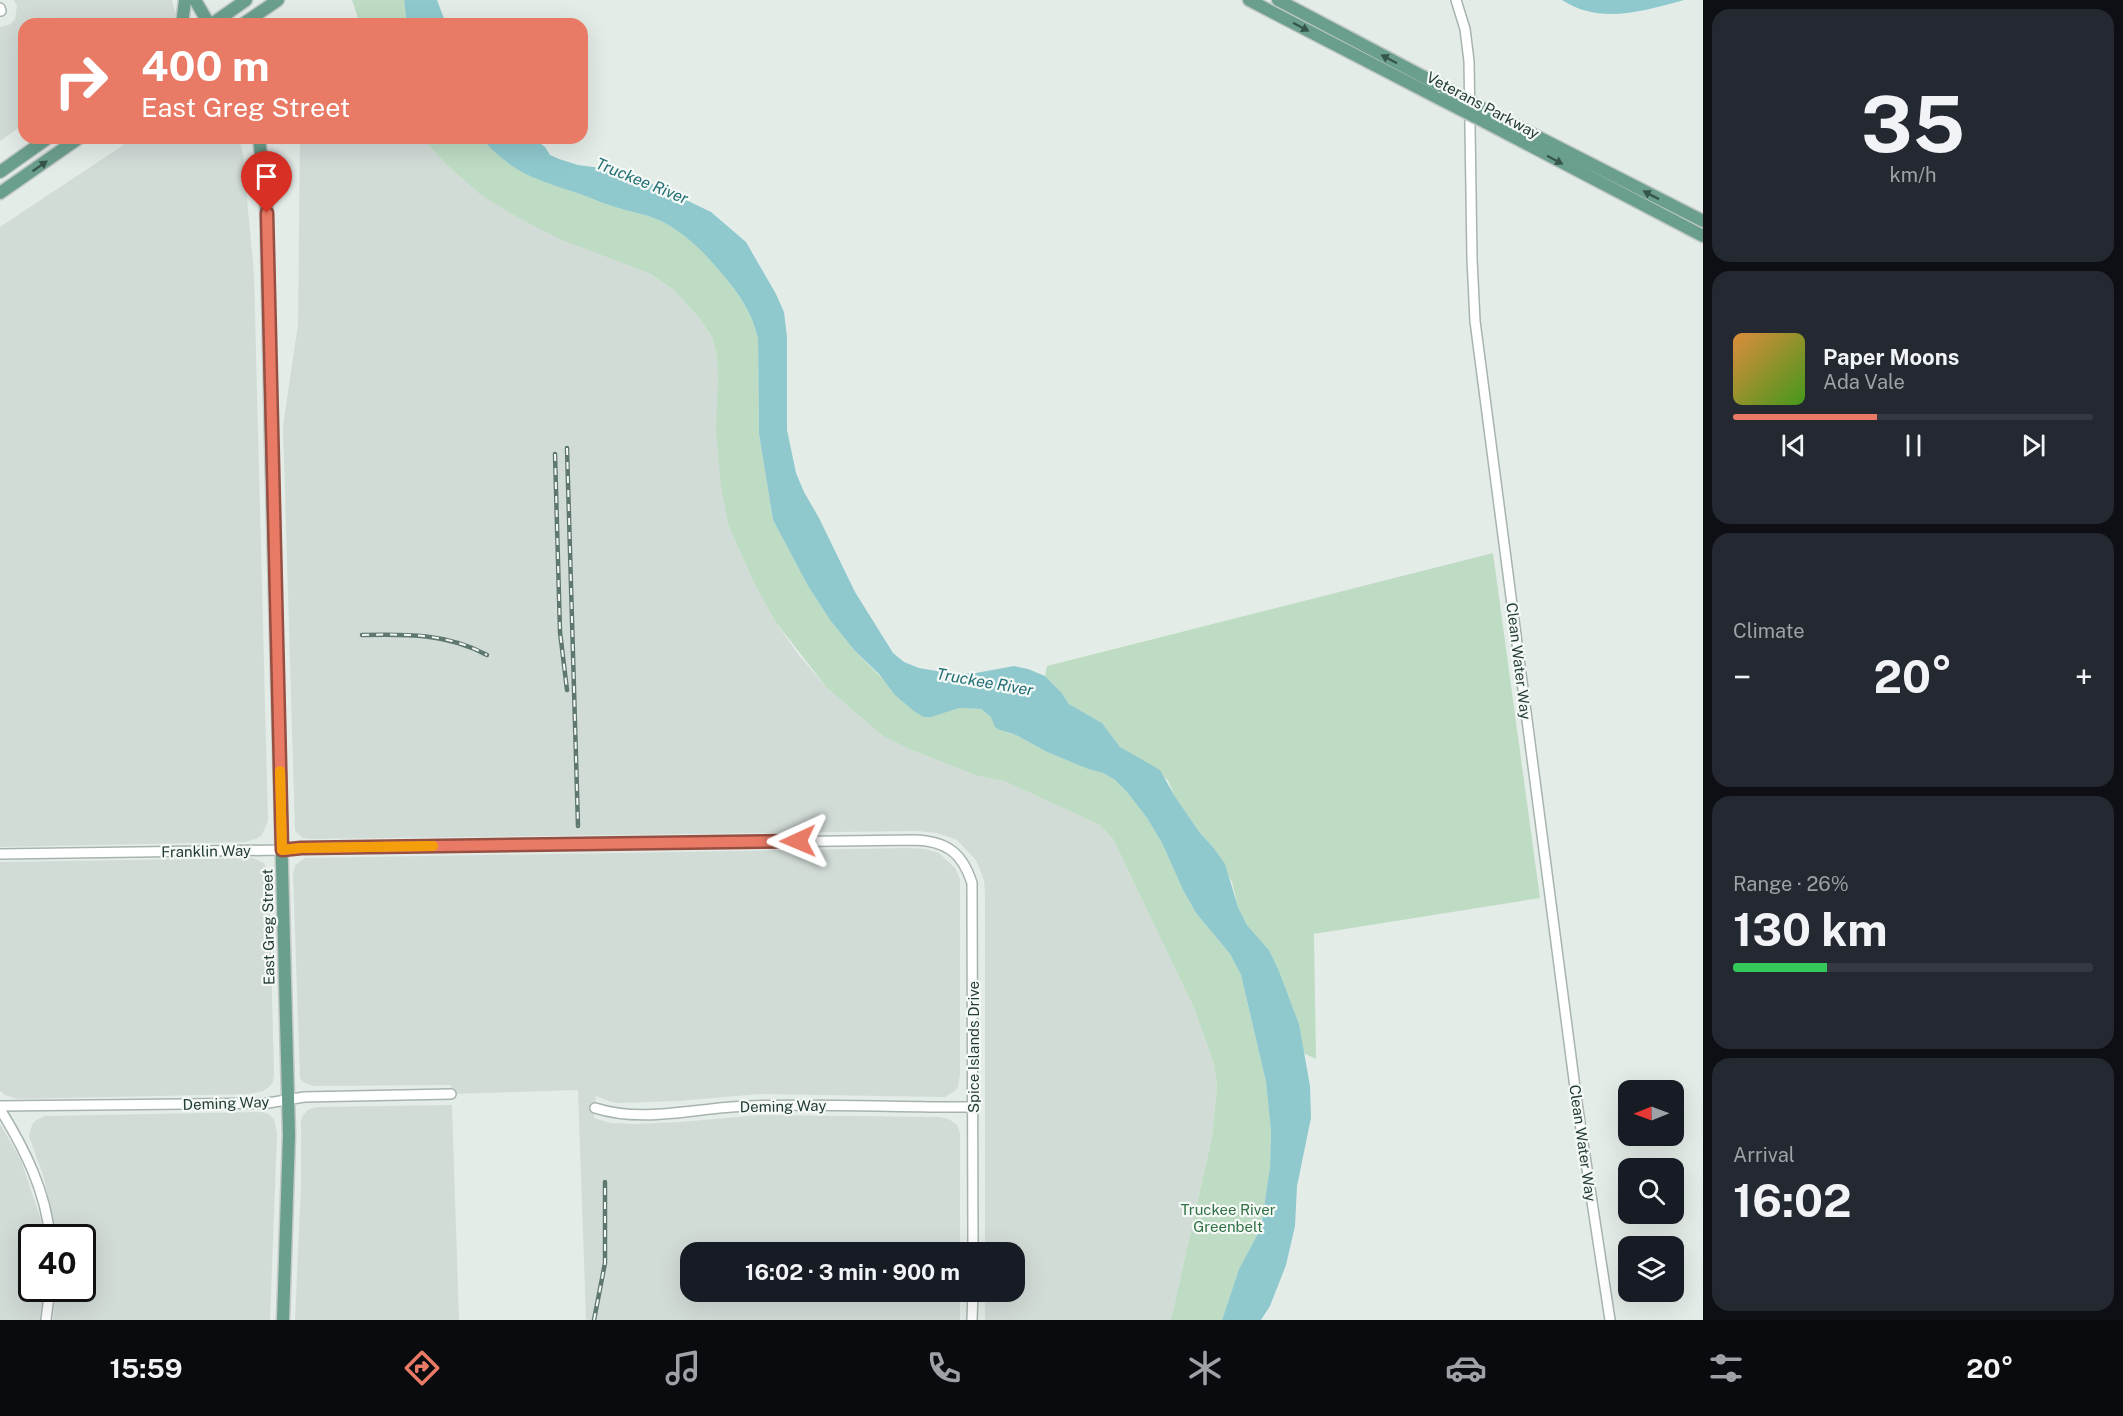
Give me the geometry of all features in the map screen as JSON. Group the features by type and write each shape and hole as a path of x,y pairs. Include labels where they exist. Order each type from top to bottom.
{"main road":[{"path":"183,18 185,0"},
{"path":"195,0 206,18"},
{"path":"219,18 246,0"},
{"name":"Veterans Parkway","path":"1250,0 1440,99 1487,117 1703,221"},
{"name":"Veterans Parkway","path":"1278,0 1441,86 1487,117 1703,236"},
{"path":"252,18 273,4"},
{"path":"266,18 273,4"},
{"path":"0,172 40,144"},
{"path":"0,193 70,144"},
{"name":"East Greg Street","path":"260,144 266,197 288,1100 289,1178 283,1320"}],"street":[{"name":"Clean Water Way","path":"1457,2 1465,29 1469,61 1475,321 1577,1102 1610,1320"},
{"name":"Franklin Way","path":"0,854 914,840 938,843 950,848"},
{"name":"Spice Islands Drive","path":"950,848 963,862 972,883 973,1242"},
{"name":"Deming Way","path":"0,1108 268,1103 304,1097 451,1094"},
{"name":"Deming Way","path":"595,1108 613,1113 640,1114 751,1106 973,1107"},
{"path":"0,1108 31,1165 48,1224"},
{"path":"46,1320 48,1302"},
{"path":"972,1302 972,1320"}],"shaded area":[{"path":"14,0 172,0 176,16 174,18 18,18 18,128 0,141 0,27 11,24 15,19 17,6"},
{"path":"125,144 240,144 254,274 268,821 262,835 256,839 245,842 0,847 0,227"},
{"path":"300,144 428,144 446,164 482,195 522,220 649,273 674,290 700,319 712,337 717,357 729,527 754,583 775,621 798,654 827,688 883,736 909,749 978,776 1004,781 1100,825 1113,839 1194,1008 1214,1064 1217,1087 1212,1137 1171,1320 985,1320 985,1302 1025,1302 1025,1242 985,1242 985,892 984,880 976,860 957,840 937,833 917,831 313,839 303,838 295,831 283,426 298,324"},
{"path":"908,848 939,853 955,868 960,879 960,1075 955,1091 945,1097 760,1094 620,1103 596,1096 594,1118 611,1123 635,1124 760,1115 949,1119 957,1125 960,1133 960,1242 680,1242 680,1302 960,1302 960,1320 586,1320 578,1090 452,1094 451,1085 312,1086 300,1078 293,874 295,865 305,858"},
{"path":"253,858 264,863 269,874 274,1074 273,1082 269,1087 249,1094 18,1099 0,1091 0,862"},
{"path":"452,1105 459,1320 295,1320 303,1115 309,1109 318,1107"},
{"path":"262,1112 274,1119 277,1134 270,1320 53,1320 55,1302 96,1302 96,1224 53,1224 44,1178 29,1136 36,1120 45,1116"},
{"path":"0,1124 21,1160 42,1224 18,1224 18,1302 42,1302 40,1320 0,1320"}],"green space":[{"path":"352,0 404,0 406,18 358,18"},
{"name":"Truckee River Greenbelt","path":"428,144 487,144 502,158 523,172 610,205 656,219 679,232 703,252 717,267 749,312 755,329 758,338 759,434 773,520 808,586 830,620 855,651 915,712 959,708 981,709 991,717 1000,730 1014,734 1047,752 1103,773 1115,780 1147,818 1162,843 1196,913 1230,954 1241,975 1266,1082 1271,1131 1270,1167 1261,1228 1239,1269 1222,1320 1171,1320 1212,1137 1217,1087 1214,1064 1194,1008 1113,839 1100,825 1004,781 978,776 909,749 883,736 827,688 775,621 754,583 729,527 721,487 716,432 717,357 712,337 700,319 674,290 649,273 562,240 522,220 481,195"},
{"path":"1493,553 1540,898 1314,934 1316,1059 1303,1053 1299,1024 1269,950 1247,925 1238,907 1232,882 1213,847 1200,833 1174,795 1168,780 1120,747 1102,723 1069,704 1045,676 1047,666"}],"water":[{"path":"404,0 437,0 444,18 406,18"},
{"path":"1562,0 1684,0 1622,14 1606,14 1576,8"},
{"name":"Truckee River","path":"486,144 541,144 550,155 559,159 578,165 615,170 657,186 711,212 746,242 784,312 787,337 787,430 796,473 855,592 893,653 904,662 919,668 953,674 976,673 1014,666 1045,676 1069,704 1102,723 1120,747 1160,770 1200,833 1225,864 1238,907 1247,925 1269,950 1279,971 1299,1024 1310,1086 1311,1118 1297,1186 1295,1226 1286,1265 1270,1306 1261,1320 1222,1320 1239,1269 1261,1228 1270,1167 1271,1131 1266,1082 1241,975 1230,954 1196,913 1162,843 1147,818 1115,780 1103,773 1047,752 1014,734 1000,730 995,727 991,717 981,709 959,708 924,717 895,695 830,620 808,586 773,520 759,434 758,338 749,312 734,289 702,252 670,226 651,217 534,178"}],"railway":[{"path":"567,448 578,826"},
{"path":"555,454 560,632 567,690"},
{"path":"362,635 426,636 457,642 487,655"},
{"path":"594,1320 605,1263 605,1182"}],"slow traffic":[{"path":"280,771 282,850 433,846"}],"route":[{"path":"267,213 282,850 798,841"}]}
